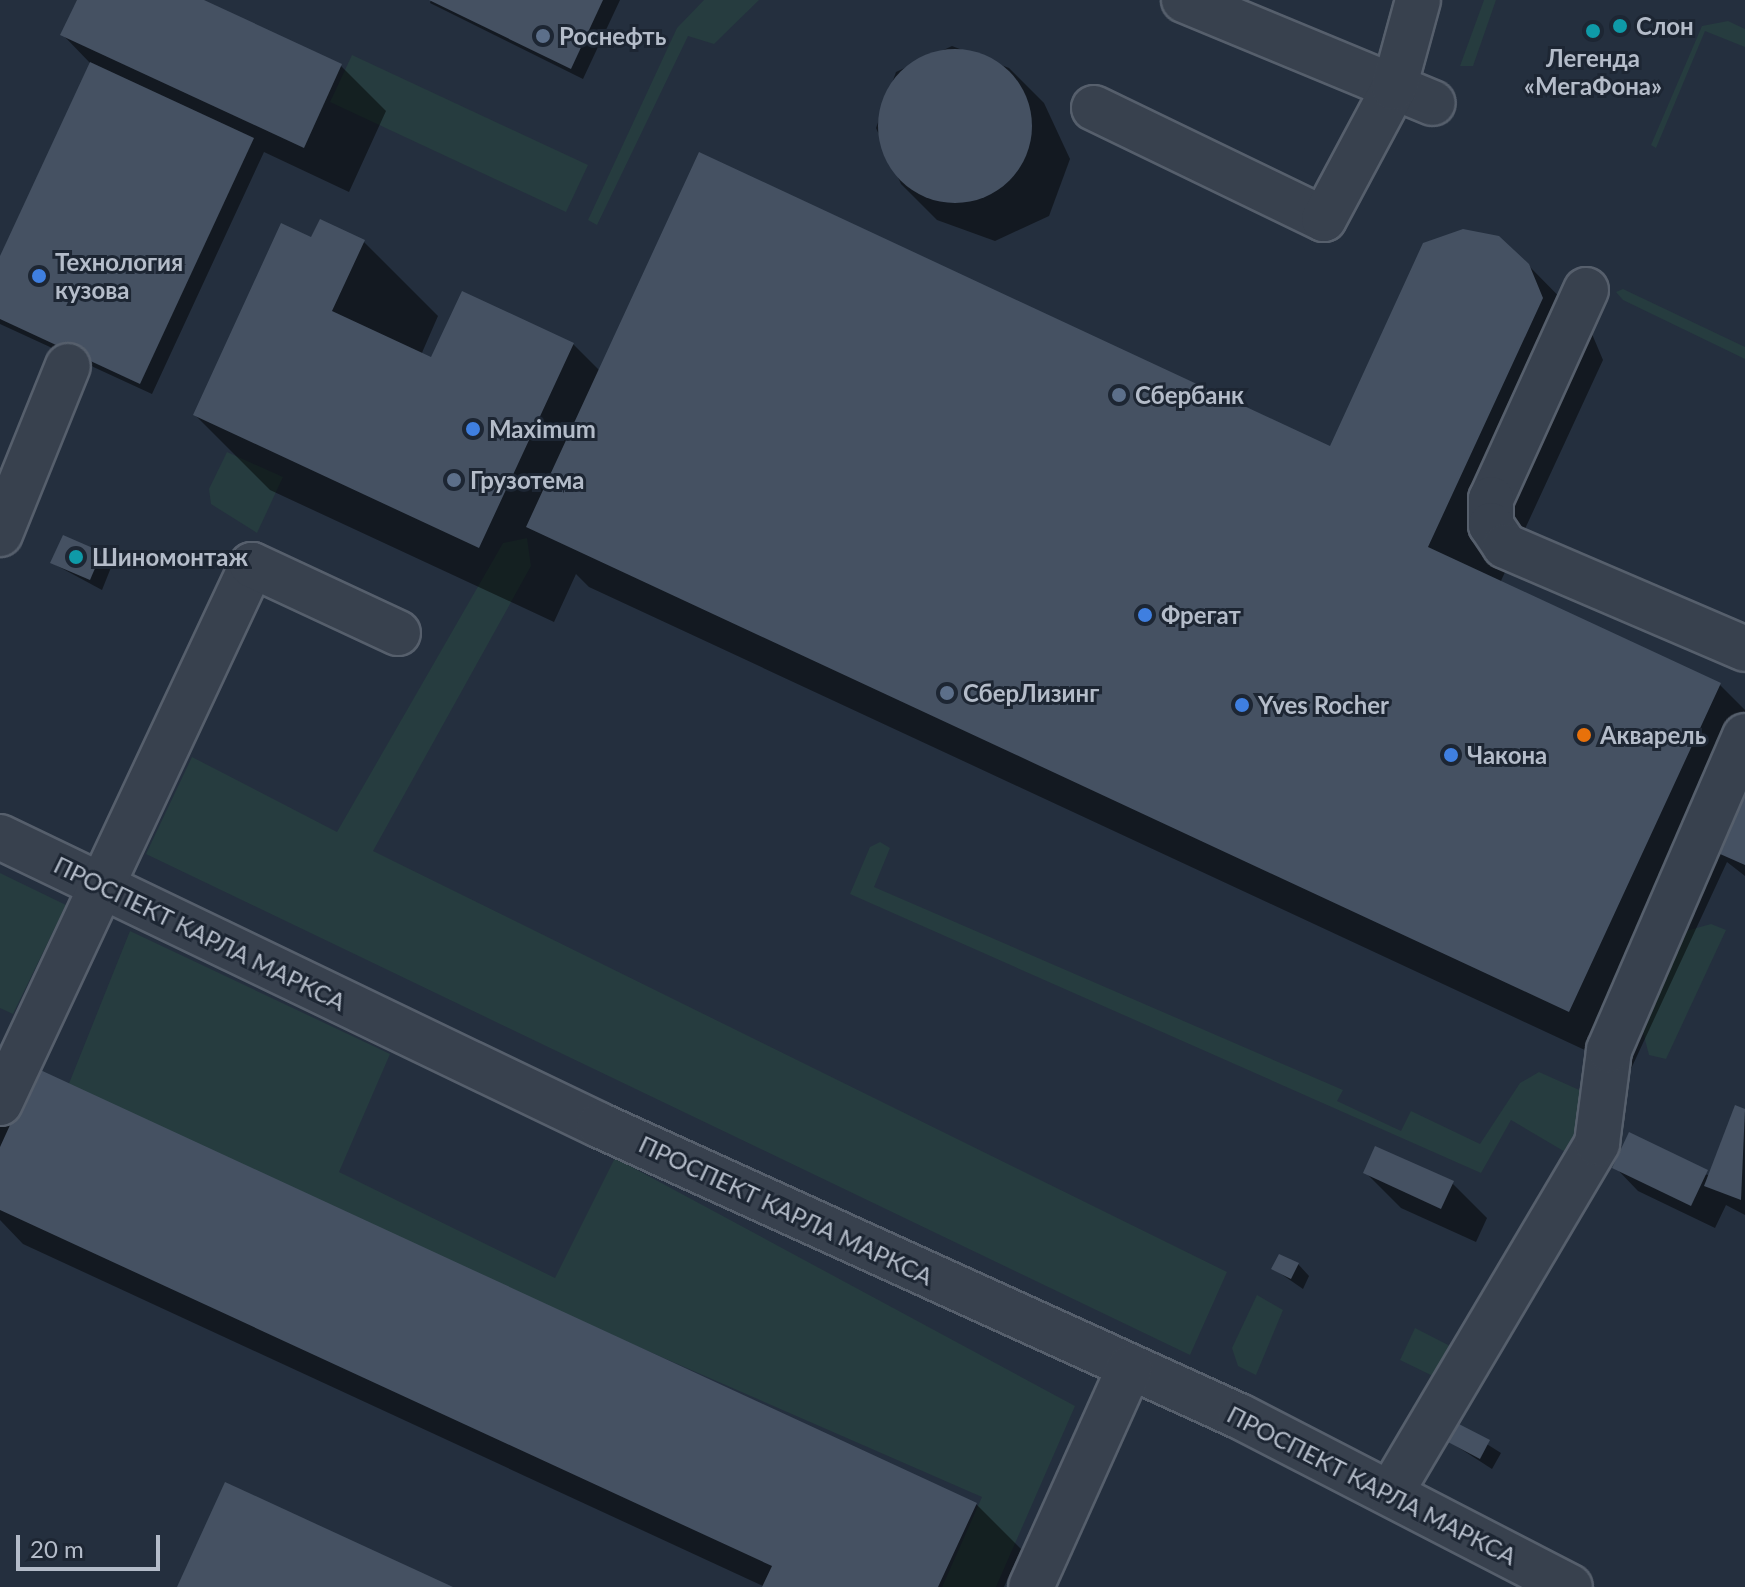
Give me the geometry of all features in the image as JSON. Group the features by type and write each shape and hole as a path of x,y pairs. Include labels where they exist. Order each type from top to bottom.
{"street":[{"path":"1184,0 1414,95"},
{"path":"1094,108 1324,219 1414,95 1418,0"},
{"path":"1586,290 1491,499 1491,525 1505,546 1745,649"},
{"path":"0,534 68,366"},
{"path":"0,1103 252,565 398,633"},
{"path":"1391,1492 1597,1143 1609,1050 1745,736"},
{"name":"ПРОСПЕКТ КАРЛА МАРКСА","path":"0,837 1130,1367 1391,1492 1570,1587"},
{"path":"1031,1587 1130,1367"}],"green space":[{"path":"704,0 759,0 714,44 688,36 597,225 588,220 677,28"},
{"path":"1484,0 1496,0 1473,66 1460,66"},
{"path":"1728,21 1745,29 1745,47 1705,31 1656,148 1651,145 1702,26"},
{"path":"352,55 588,165 566,212 330,102"},
{"path":"1623,289 1745,347 1745,359 1623,300 1616,292"},
{"path":"227,452 283,477 257,533 211,504 209,489"},
{"path":"527,538 531,566 373,851 1227,1272 1190,1355 146,854 192,757 337,832 503,543"},
{"path":"880,842 890,848 874,887 1343,1090 1337,1101 1401,1131 1411,1111 1480,1144 1520,1083 1539,1072 1586,1093 1595,1111 1567,1153 1511,1120 1481,1173 850,894 870,847"},
{"path":"0,873 66,905 13,1014 0,1008"},
{"path":"1711,924 1726,930 1666,1059 1649,1055 1641,1024 1682,932"},
{"path":"130,931 390,1054 339,1172 555,1278 615,1158 1075,1406 996,1587 942,1587 982,1497 64,1096"},
{"path":"1257,1295 1283,1310 1256,1375 1238,1366 1232,1348"},
{"path":"1415,1328 1450,1346 1435,1377 1400,1360"}],"building":[{"path":"77,0 204,0 342,64 304,148 60,35"},
{"name":"Роснефть","path":"429,0 603,0 571,69"},
{"path":"955,49 985,55 1010,71 1026,96 1032,126 1026,156 1010,181 985,197 955,203 925,197 900,181 884,156 878,126 884,96 900,71 925,55"},
{"path":"90,62 254,138 140,384 0,319 0,256"},
{"name":"Фрегат","path":"699,152 1330,446 1423,243 1463,229 1499,236 1529,264 1543,298 1428,547 1721,683 1569,1012 526,527"},
{"path":"320,219 365,240 332,311 431,357 462,291 574,343 479,548 193,415 281,223 311,237"},
{"name":"Шиномонтаж","path":"63,535 102,552 90,580 50,563"},
{"path":"1745,776 1745,865 1711,850"},
{"path":"36,1068 977,1503 938,1587 762,1587 772,1566 0,1210 0,1147"},
{"path":"1735,1105 1745,1109 1741,1200 1704,1186"},
{"path":"1629,1132 1708,1170 1691,1206 1612,1168"},
{"path":"1375,1146 1454,1181 1441,1209 1363,1173"},
{"path":"1279,1254 1299,1263 1291,1279 1271,1269"},
{"path":"1457,1423 1490,1440 1480,1459 1448,1442"},
{"path":"225,1482 453,1587 177,1587"}],"place":[{"name":"Слон","path":"1620,26"},
{"name":"Легенда «МегаФона»","path":"1593,31"},
{"name":"Роснефть","path":"543,36"},
{"name":"Технология кузова","path":"39,276"},
{"name":"Сбербанк","path":"1119,395"},
{"name":"Maximum","path":"473,429"},
{"name":"Грузотема","path":"454,480"},
{"name":"Шиномонтаж","path":"76,557"},
{"name":"Фрегат","path":"1145,615"},
{"name":"СберЛизинг","path":"947,693"},
{"name":"Yves Rocher","path":"1242,705"},
{"name":"Акварель","path":"1584,735"},
{"name":"Чакона","path":"1451,755"}]}
